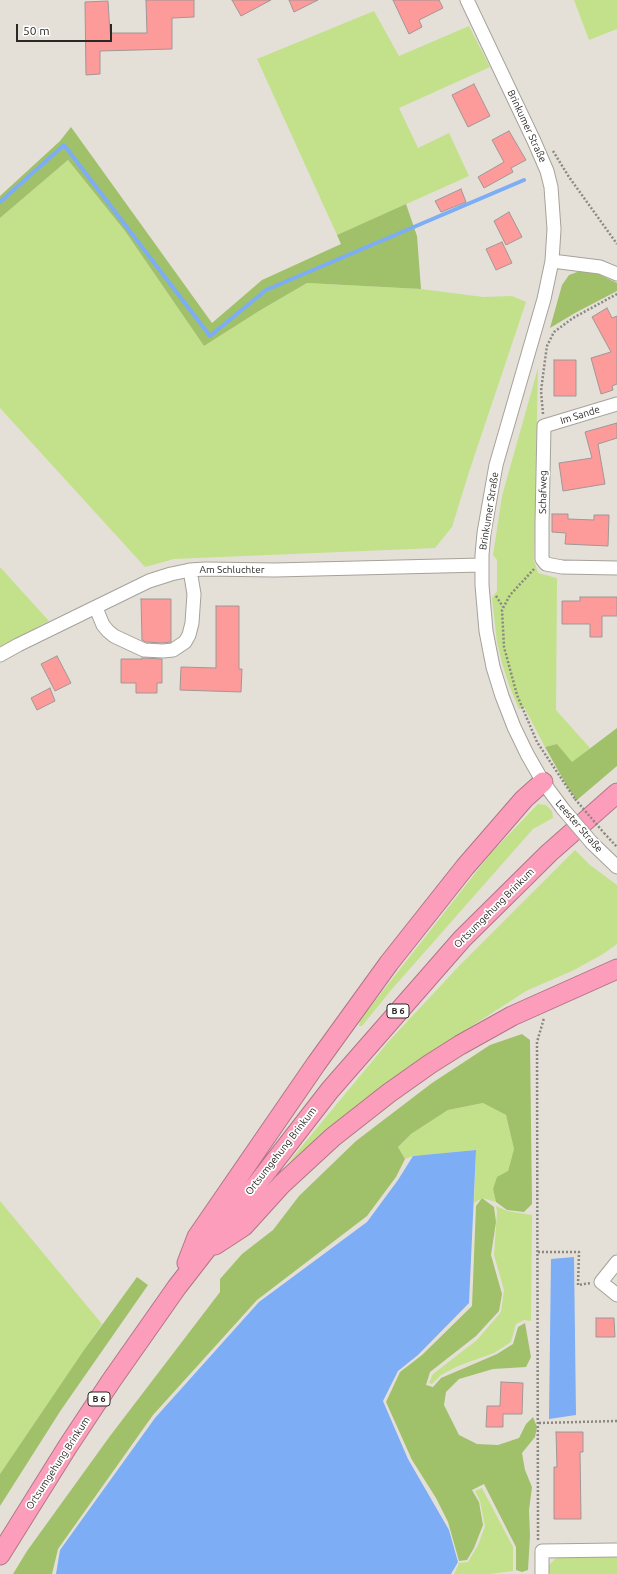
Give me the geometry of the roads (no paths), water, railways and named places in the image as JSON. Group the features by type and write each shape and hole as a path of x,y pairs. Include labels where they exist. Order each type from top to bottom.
{"highway":[{"name":"B 6","path":"177,1287 198,1237 320,1058 389,963 465,867 524,799 543,782"},
{"name":"Ortsumgehung Brinkum","path":"0,1555 68,1446 111,1381 177,1287 330,1090 382,1028 462,939 549,853 617,793"},
{"name":"B 6","path":"204,1252 244,1226 282,1184 333,1137 389,1093 430,1064 489,1028 512,1016 617,969"}],"street":[{"name":"Brinkumer Straße","path":"467,0 547,171 551,187 554,228 552,261 544,299 496,464 484,533 482,565 483,610 492,667 514,728 543,782"},
{"path":"552,261 600,267 617,274"},
{"name":"Im Sande","path":"544,426 617,404"},
{"name":"Schafweg","path":"544,426 542,558 546,564 562,567 617,568"},
{"name":"Am Schluchter","path":"0,655 149,581 170,574 190,570 275,570 482,565"},
{"path":"96,608 103,626 114,636 144,650 163,652 173,650 185,642 189,635 192,623 194,594 190,570"},
{"name":"Leester Straße","path":"543,782 563,809 592,843 617,867"},
{"path":"617,1262 601,1282 617,1295"},
{"path":"542,1574 542,1551 617,1550"}],"water":[{"path":"476,1150 469,1303 418,1355 398,1371 383,1401 408,1459 449,1530 458,1562 451,1574 56,1574 60,1550 155,1418 259,1302 367,1222 398,1180 413,1156"},
{"path":"574,1257 576,1415 549,1419 551,1259"}],"waterway":[{"path":"0,202 64,145 210,336 266,290 524,180"}]}
